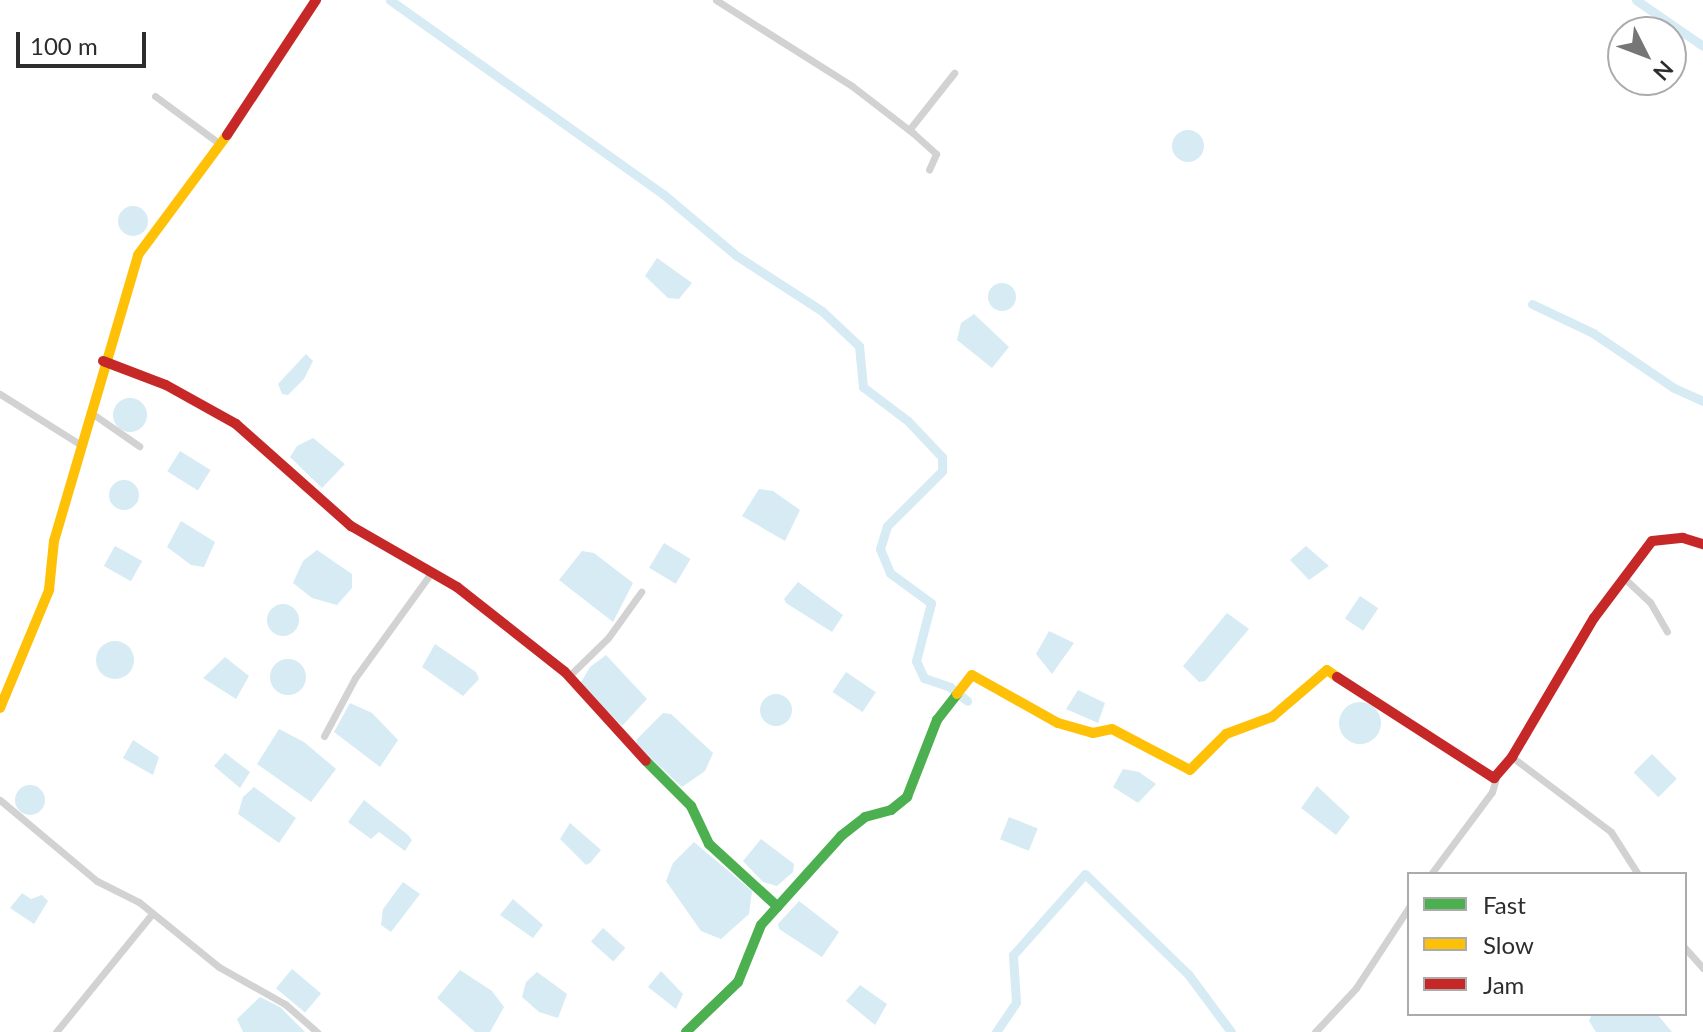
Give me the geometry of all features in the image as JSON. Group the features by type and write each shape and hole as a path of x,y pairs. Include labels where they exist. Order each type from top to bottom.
{"street":[{"path":"0,708 49,590 54,541 103,361 150,231 220,144 316,0"},
{"path":"716,0 852,86 909,130 936,154 929,170"},
{"path":"909,130 954,73"},
{"path":"155,96 220,144"},
{"path":"103,361 166,385 236,424 351,526 480,604 569,676 584,698 691,806 709,844 778,907"},
{"path":"0,394 81,445"},
{"path":"90,412 139,446"},
{"path":"1432,872 1492,792 1496,778 1512,757 1568,660 1652,541 1683,538 1703,544"},
{"path":"324,736 355,678 431,573"},
{"path":"1624,578 1650,602 1667,632"},
{"path":"569,676 608,638 641,592"},
{"path":"686,1032 738,982 761,925 856,824 907,797 950,700 963,683 978,676 1045,717 1093,733 1112,729 1190,770 1226,734 1272,717 1312,677 1327,670 1496,778"},
{"path":"1512,757 1611,832 1637,872"},
{"path":"0,800 84,871 152,914 240,981 285,1004 317,1032"},
{"path":"1315,1032 1356,988 1407,910"},
{"path":"56,1032 152,914"},
{"path":"1687,950 1703,968"}],"water":[{"path":"1188,130 1199,135 1204,146 1199,157 1188,162 1177,157 1172,146 1177,135"},
{"path":"133,206 143,211 148,221 143,231 133,236 123,231 118,221 123,211"},
{"path":"657,258 692,283 679,299 668,298 645,276"},
{"path":"1002,283 1012,287 1016,297 1012,307 1002,311 992,307 988,297 992,287"},
{"path":"974,314 1009,347 992,368 957,340 961,323"},
{"path":"306,354 313,361 304,379 288,395 282,394 278,384"},
{"path":"130,398 142,403 147,415 142,427 130,432 118,427 113,415 118,403"},
{"path":"313,438 345,464 322,488 290,457 297,446"},
{"path":"180,451 211,470 198,490 167,471"},
{"path":"124,480 135,484 139,495 135,506 124,510 113,506 109,495 113,484"},
{"path":"759,489 773,491 800,510 785,541 742,516"},
{"path":"181,521 215,542 204,567 191,565 167,547"},
{"path":"664,543 691,559 676,584 649,568"},
{"path":"115,546 142,561 131,581 104,566"},
{"path":"1306,546 1329,566 1309,580 1290,560"},
{"path":"317,550 352,574 352,588 337,605 312,598 293,583 303,561"},
{"path":"582,551 594,553 633,583 613,622 559,580"},
{"path":"798,582 843,615 832,632 786,603 784,599"},
{"path":"1360,596 1378,608 1363,631 1345,618"},
{"path":"283,604 294,609 299,620 294,631 283,636 272,631 267,620 272,609"},
{"path":"1227,613 1249,629 1205,681 1199,682 1183,666"},
{"path":"1049,631 1074,643 1052,674 1036,654"},
{"path":"115,641 129,646 134,660 129,674 115,679 101,674 96,660 101,646"},
{"path":"435,644 476,672 479,679 463,696 422,667"},
{"path":"606,655 647,699 622,726 580,684 590,667"},
{"path":"225,657 249,676 236,699 203,678"},
{"path":"288,659 300,665 306,677 300,689 288,695 276,689 270,677 276,665"},
{"path":"846,672 876,692 862,712 833,692"},
{"path":"1078,690 1105,703 1098,723 1066,709"},
{"path":"776,694 787,699 792,710 787,721 776,726 765,721 760,710 765,699"},
{"path":"1360,702 1375,708 1381,723 1375,738 1360,744 1345,738 1339,723 1345,708"},
{"path":"350,703 372,713 398,740 380,767 334,732"},
{"path":"663,713 671,714 713,753 705,771 682,787 638,746 636,740"},
{"path":"279,729 304,742 336,769 311,802 257,764"},
{"path":"133,740 159,757 153,775 123,758"},
{"path":"225,753 250,772 240,788 214,766"},
{"path":"1652,754 1677,779 1658,797 1634,772"},
{"path":"1123,769 1139,772 1156,784 1138,803 1113,787"},
{"path":"30,785 41,789 45,800 41,811 30,815 19,811 15,800 19,789"},
{"path":"1317,786 1350,817 1336,835 1301,808"},
{"path":"254,787 296,818 279,843 238,814 243,797"},
{"path":"364,800 408,835 412,840 405,851 379,832 371,839 348,822"},
{"path":"1009,817 1038,829 1029,851 1000,839"},
{"path":"570,823 601,850 586,865 560,839"},
{"path":"761,839 794,864 793,872 777,886 763,882 743,861"},
{"path":"694,842 752,891 749,914 721,939 701,931 666,881 673,863"},
{"path":"403,882 420,894 391,932 381,925 383,909"},
{"path":"22,893 31,899 42,895 48,901 34,924 10,908"},
{"path":"513,899 543,925 533,938 500,915"},
{"path":"799,901 839,932 822,957 779,929 778,924"},
{"path":"603,928 625,948 613,961 591,941"},
{"path":"292,969 321,993 305,1013 276,988"},
{"path":"460,970 492,991 504,1007 490,1032 475,1032 437,998"},
{"path":"661,971 683,994 676,1009 648,987"},
{"path":"537,972 567,994 558,1018 539,1012 522,997 526,982"},
{"path":"860,985 887,1004 875,1025 846,1001"},
{"path":"260,997 280,1007 305,1032 243,1032 237,1019"},
{"path":"1591,1016 1659,1016 1672,1032 1596,1032 1589,1021"}],"waterway":[{"path":"390,0 663,194 737,256 822,311 859,346 863,387 908,421 942,457 942,471 887,526 880,549 890,573 931,603 916,661 924,678 950,687 967,701"},
{"path":"1636,0 1703,46"},
{"path":"1532,304 1593,333 1674,388 1703,401"},
{"path":"996,1032 1016,1002 1013,955 1085,874 1188,974 1231,1032"}],"traffic: fast":[{"path":"686,1032 738,982 761,925 841,836 865,817 891,810 907,797 937,720 957,694"},
{"path":"646,761 691,806 709,844 778,907"}],"traffic: slow":[{"path":"0,708 49,590 54,541 138,255 227,135"},
{"path":"957,694 972,675 1058,723 1093,733 1112,729 1190,770 1226,734 1272,717 1327,670 1337,677"}],"traffic: jam":[{"path":"227,135 316,0"},
{"path":"103,361 166,385 236,424 351,526 457,587 565,672 646,761"},
{"path":"1337,677 1494,778 1512,757 1594,618 1652,541 1683,538 1703,544"}]}
